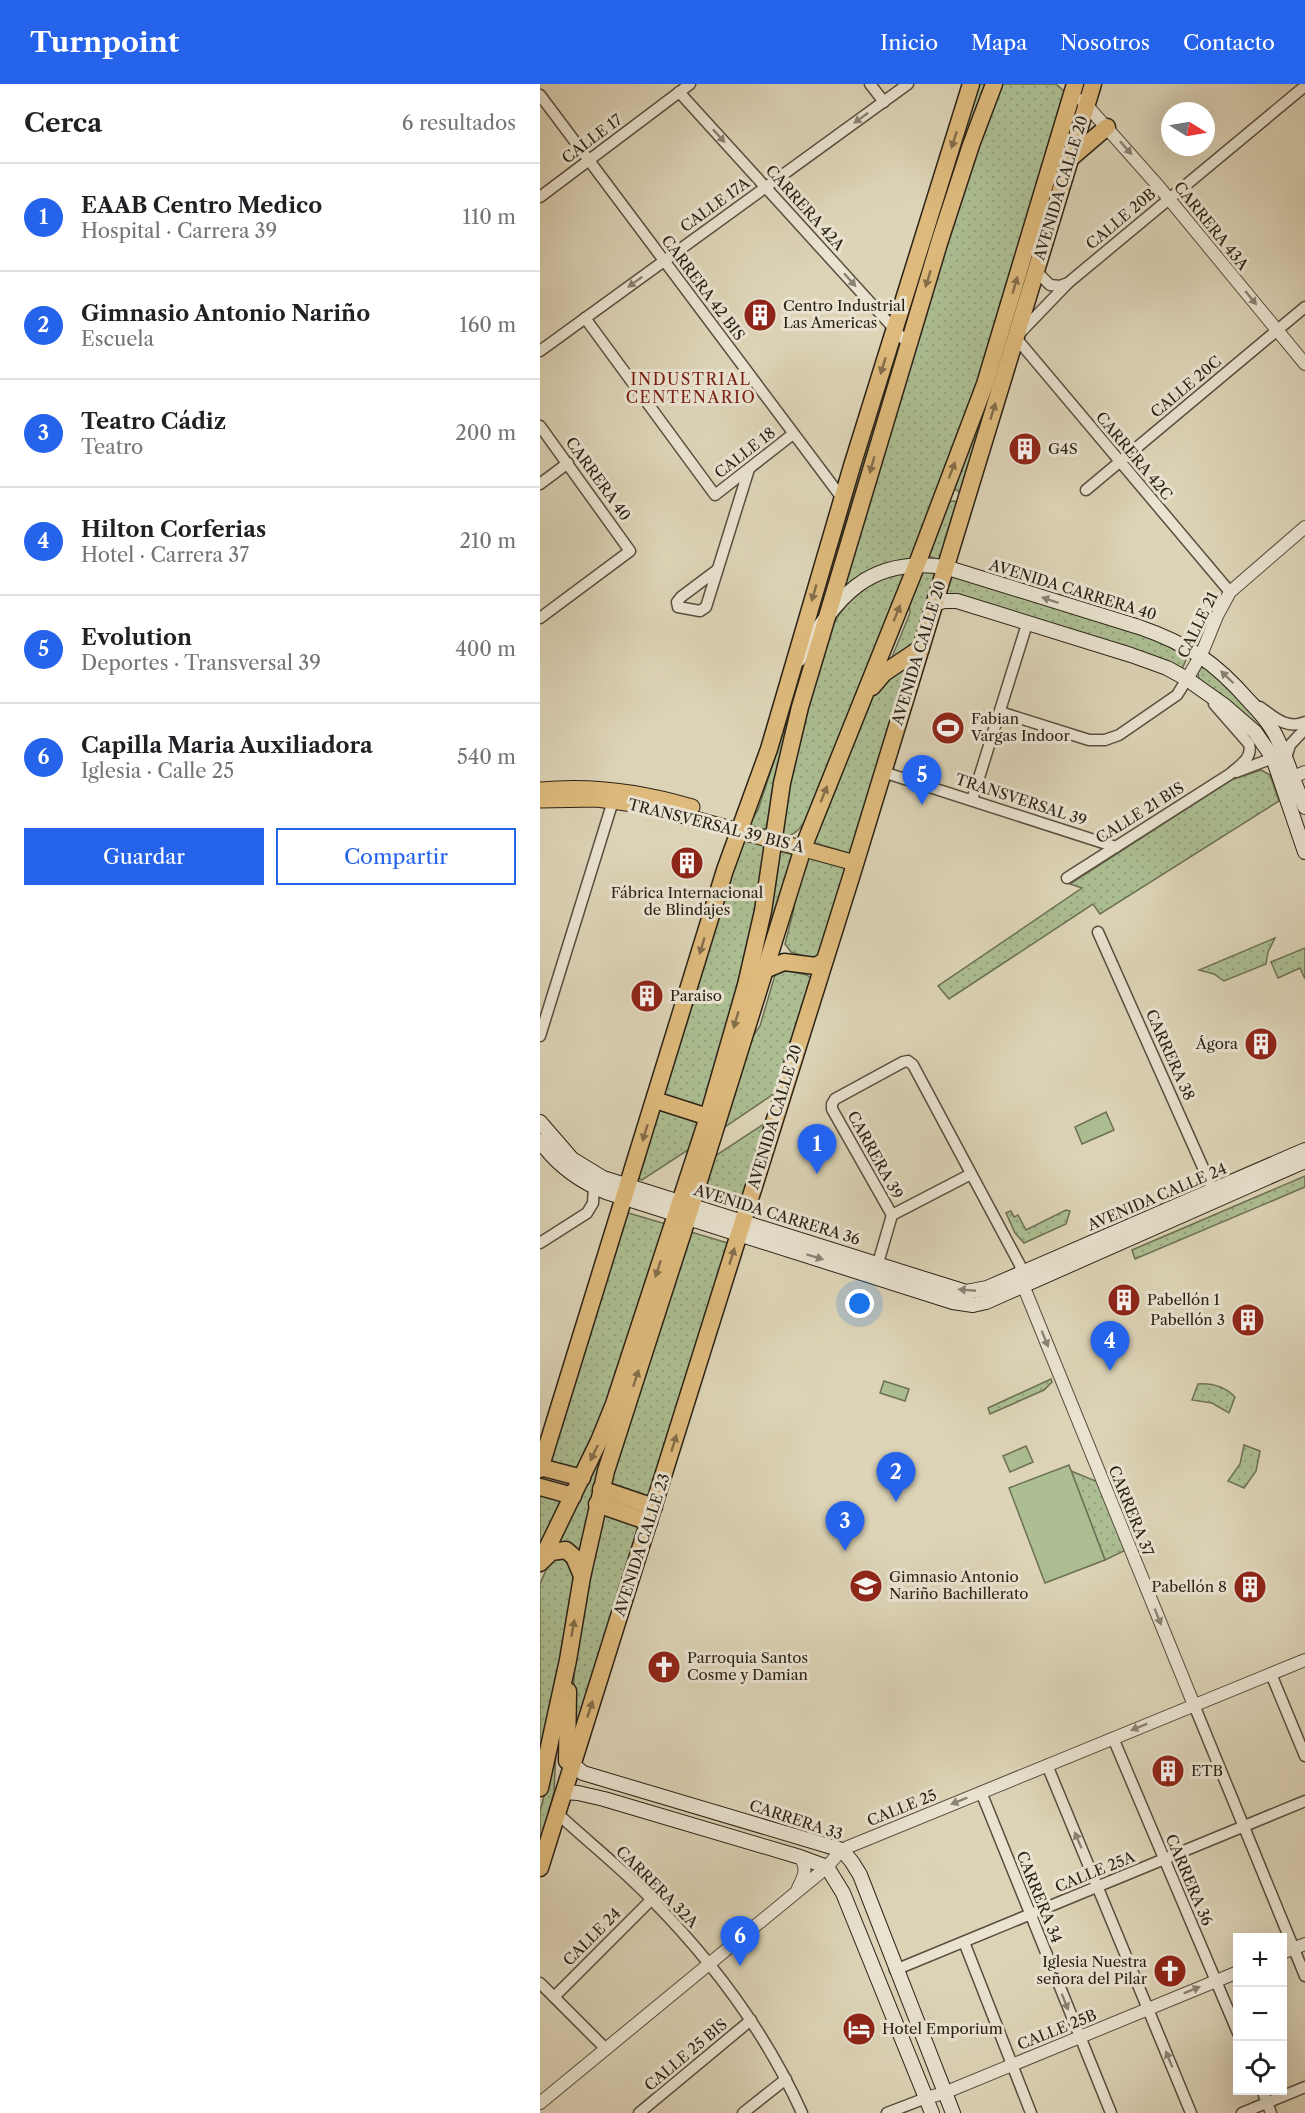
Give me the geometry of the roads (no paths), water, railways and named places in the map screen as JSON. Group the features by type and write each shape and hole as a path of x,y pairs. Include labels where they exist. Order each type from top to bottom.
{"highway":[{"path":"582,1478 540,1468 742,824 764,764 842,498 971,84"},
{"path":"540,1788 568,1660 599,1496 684,1210 757,940 782,783 794,730 940,240 994,84"},
{"name":"AVENIDA CALLE 20","path":"684,1210 765,970 803,848 944,493 1036,271 1094,84"},
{"name":"AVENIDA CALLE 20","path":"741,1227 966,499 1072,86"},
{"path":"1071,158 1107,127"},
{"path":"928,221 940,240"},
{"path":"944,493 966,499"},
{"path":"822,568 845,558"},
{"path":"864,697 884,673 921,648"},
{"path":"792,671 794,730"},
{"path":"765,970 788,961 816,966 825,961"},
{"path":"655,1100 708,1117"},
{"path":"540,1563 599,1441 684,1210"},
{"name":"AVENIDA CALLE 23","path":"540,1868 741,1227"},
{"path":"540,1487 573,1496"},
{"path":"599,1496 651,1514"},
{"path":"540,1563 551,1552 566,1550 574,1557 582,1577"},
{"path":"564,1792 568,1750 568,1660"}],"main road":[{"name":"AVENIDA CARRERA 40","path":"792,671 827,618 849,592 863,581 892,568 917,564 945,567 1139,627 1201,655 1225,674 1268,722 1305,852"},
{"name":"AVENIDA CARRERA 40","path":"934,604 948,600 957,602 1167,668 1191,682 1245,721 1263,742 1299,775 1305,807"},
{"name":"TRANSVERSAL 39 BIS A","path":"540,790 584,788 621,791 670,801 729,818 772,840 855,863"},
{"name":"TRANSVERSAL 39 BIS A","path":"540,800 577,798 613,801 742,824"},
{"name":"AVENIDA CARRERA 36","path":"540,1122 572,1159 626,1192"},
{"name":"AVENIDA CARRERA 36","path":"540,1142 560,1165 594,1187 626,1192 876,1269 966,1292 980,1291 1023,1279"},
{"name":"AVENIDA CALLE 24","path":"1023,1279 1213,1190 1305,1150"},
{"name":"AVENIDA CALLE 24","path":"1023,1279 1305,1161"},
{"name":"CARRERA 33","path":"572,1764 580,1772 842,1850 860,1875 895,1970 953,2113"},
{"path":"604,1799 609,1780"},
{"path":"564,1792 578,1792 604,1799 827,1867 843,1893 932,2113"},
{"path":"796,1837 796,1856"}],"street":[{"name":"CALLE 17","path":"540,197 690,84"},
{"path":"870,84 884,102"},
{"name":"CALLE 17A","path":"540,351 908,84"},
{"name":"CARRERA 43A","path":"1072,86 1169,198 1305,364"},
{"name":"CALLE 20B","path":"1008,336 1068,283 1305,86"},
{"name":"CARRERA 42A","path":"679,92 908,344"},
{"name":"CARRERA 42 BIS","path":"540,95 842,498"},
{"path":"1036,271 1050,285 1068,283"},
{"name":"CALLE 20C","path":"1086,490 1305,307"},
{"name":"CALLE 18","path":"585,318 715,495 793,434"},
{"name":"CARRERA 42C","path":"1008,336 1230,592"},
{"name":"CARRERA 40","path":"540,426 630,551 540,618"},
{"path":"540,484 568,463"},
{"path":"717,570 749,469"},
{"name":"CALLE 21","path":"1000,712 1089,740 1105,740 1119,735 1177,695 1191,682 1217,616 1230,592 1305,527"},
{"path":"972,801 1027,624"},
{"name":"CALLE 21 BIS","path":"1067,878 1230,774 1249,756 1249,744 1222,712 1191,682"},
{"path":"1250,701 1286,724 1305,723"},
{"path":"1279,758 1305,729"},
{"name":"CALLE 21 BIS","path":"1230,774 1279,758"},
{"name":"TRANSVERSAL 39","path":"883,772 1116,847"},
{"path":"540,1036 543,1013 613,801"},
{"name":"CARRERA 38","path":"1098,932 1213,1190"},
{"name":"CARRERA 37","path":"832,1109 835,1100 893,1067 905,1061 913,1065 1020,1265 1023,1279 1305,1976"},
{"name":"CARRERA 39","path":"832,1109 892,1215"},
{"path":"876,1269 892,1215 971,1174"},
{"path":"540,1243 587,1213 593,1203 594,1187"},
{"name":"CALLE 25","path":"540,2103 827,1867 842,1850 1305,1660"},
{"path":"1271,1674 1305,1756"},
{"name":"CARRERA 36","path":"1113,1738 1233,2022"},
{"path":"1047,1765 1191,2113"},
{"name":"CARRERA 34","path":"981,1792 1111,2113"},
{"name":"CALLE 25A","path":"895,1970 1305,1801"},
{"name":"CARRERA 32A","path":"557,1813 652,1899 709,1964 751,2020 786,2079 802,2113"},
{"path":"796,1856 804,1862 805,1871 797,1892"},
{"name":"CALLE 24","path":"554,1997 652,1899"},
{"path":"964,1942 1031,2113"},
{"name":"CALLE 25B","path":"887,2113 944,2093 1233,1974"},
{"path":"540,1983 606,2049"},
{"name":"CALLE 25 BIS","path":"639,2113 751,2020"},
{"path":"743,2113 786,2079"},
{"path":"1242,2113 1269,2108 1305,2087"}],"place":[{"name":"Centro Industrial Las Americas","path":"760,315"},
{"name":"G4S","path":"1025,449"},
{"name":"Fabian Vargas Indoor","path":"948,728"},
{"name":"Evolution","path":"922,805"},
{"name":"Fábrica Internacional de Blindajes","path":"687,863"},
{"name":"Paraiso","path":"647,996"},
{"name":"Ágora","path":"1261,1044"},
{"name":"EAAB Centro Medico","path":"817,1174"},
{"name":"Pabellón 1","path":"1124,1300"},
{"name":"Pabellón 3","path":"1248,1320"},
{"name":"Hilton Corferias","path":"1110,1371"},
{"name":"Gimnasio Antonio Nariño","path":"896,1502"},
{"name":"Teatro Cádiz","path":"845,1551"},
{"name":"Gimnasio Antonio Nariño Bachillerato","path":"866,1586"},
{"name":"Pabellón 8","path":"1250,1587"},
{"name":"Parroquia Santos Cosme y Damian","path":"664,1667"},
{"name":"ETB","path":"1168,1771"},
{"name":"Capilla Maria Auxiliadora","path":"740,1966"},
{"name":"Iglesia Nuestra señora del Pilar","path":"1170,1971"},
{"name":"Hotel Emporium","path":"859,2029"}],"district":[{"name":"INDUSTRIAL CENTENARIO","path":"691,388"}]}
